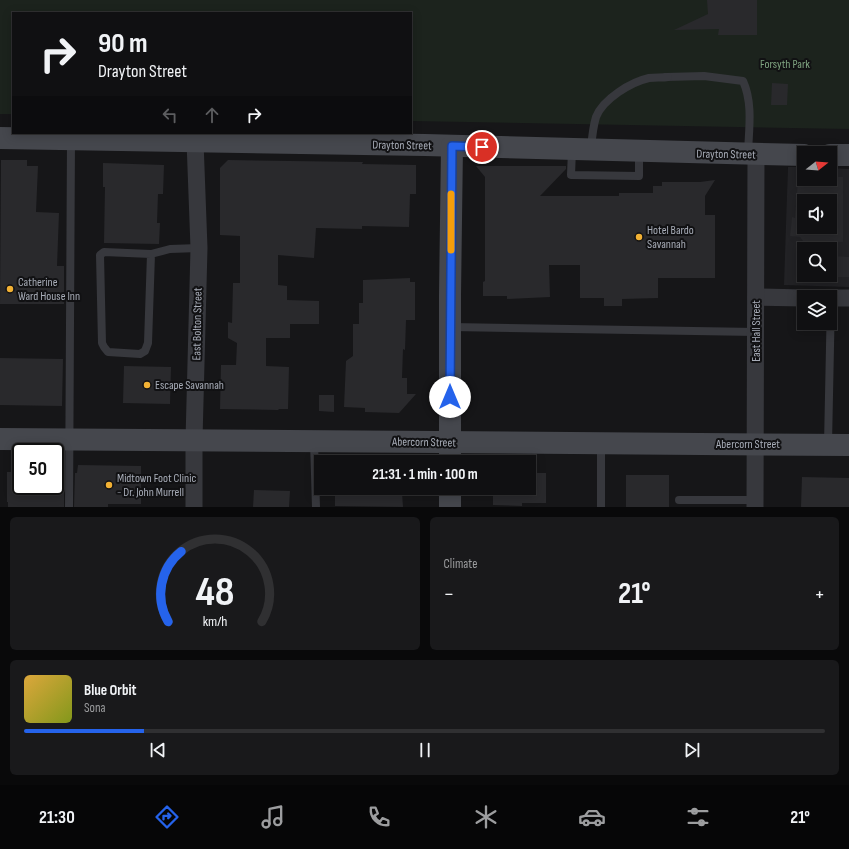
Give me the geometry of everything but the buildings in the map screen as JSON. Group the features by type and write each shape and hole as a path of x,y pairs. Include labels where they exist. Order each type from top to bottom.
{"main road":[{"name":"Drayton Street","path":"0,138 452,146 797,155"},
{"path":"450,452 452,146"},
{"path":"837,155 849,156"},
{"name":"Abercorn Street","path":"0,439 314,441 450,452 601,443 839,445"},
{"path":"450,495 450,507"}],"street":[{"name":"East Bolton Street","path":"194,507 194,440 199,248 195,141"},
{"name":"East Hall Street","path":"752,155 756,297 755,504"},
{"path":"756,297 797,298"},
{"path":"837,298 849,298"}],"lane":[{"path":"639,152 639,176 571,175 581,150 592,132 596,116 613,96 635,83 649,78 704,76 743,81 747,90 749,104 752,155"},
{"path":"69,507 71,139"},
{"path":"151,254 148,344 145,351 140,354 108,352 102,343 100,255 104,252 151,254 170,249 199,248"},
{"path":"450,327 756,332"},
{"path":"832,330 839,445"},
{"path":"314,441 316,507"},
{"path":"601,443 601,507"},
{"path":"679,500 755,504"}],"shaded area":[{"path":"788,167 797,167 797,186 837,186 837,168 849,169 849,287 784,285"}],"green space":[{"name":"Forsyth Park","path":"0,0 849,0 849,129 412,121 412,12 12,12 12,114 0,114"}],"slow traffic":[{"path":"451,194 451,250"}],"place":[{"name":"Hotel Bardo Savannah","path":"639,237"},
{"name":"Catherine Ward House Inn","path":"10,289"},
{"name":"Escape Savannah","path":"147,385"},
{"name":"Midtown Foot Clinic - Dr. John Murrell","path":"109,485"}],"route":[{"path":"450,397 452,146 482,147"}]}
